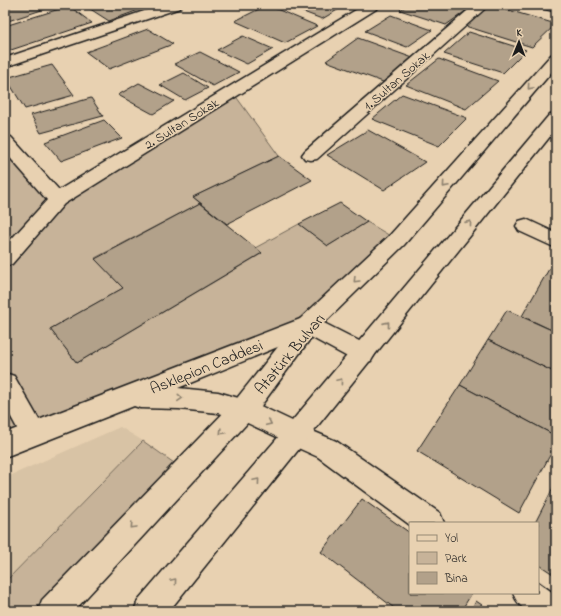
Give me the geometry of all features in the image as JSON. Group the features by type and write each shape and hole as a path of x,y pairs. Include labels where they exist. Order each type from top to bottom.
{"main road":[{"path":"5,63 175,5"},
{"name":"2. Sultan Sokak","path":"5,259 58,200 373,5"},
{"name":"1. Sultan Sokak","path":"311,155 482,5"},
{"name":"Atatürk Bulvarı","path":"53,611 243,410 308,325 397,240 556,58"},
{"path":"149,611 363,354 556,118"},
{"path":"5,141 58,200"},
{"path":"526,226 556,241"},
{"path":"308,325 363,354"},
{"name":"Asklepion Caddesi","path":"5,445 127,398 308,325"},
{"path":"5,383 33,433"},
{"name":"Asklepion Caddesi","path":"127,398 168,397 198,399 243,410 327,448 429,522"},
{"path":"529,594 553,611"}],"shaded area":[{"path":"120,427 143,441 5,582 5,478"}],"green space":[{"path":"232,91 279,156 193,197 200,203 95,258 123,288 50,329 77,363 261,254 255,248 299,224 328,246 367,222 397,240 308,325 5,445 5,141 58,200"},
{"path":"143,441 184,470 53,611 5,611 5,582"}],"building":[{"path":"5,5 57,5 5,22"},
{"path":"84,5 134,5 141,9 109,21"},
{"path":"267,5 317,26 285,43 235,21"},
{"path":"285,5 346,5 322,19"},
{"path":"408,5 459,5 470,8 446,25 400,10"},
{"path":"487,5 556,24 532,47 462,25"},
{"path":"528,5 556,5 556,13"},
{"path":"69,6 92,23 5,52 5,26"},
{"path":"391,15 432,30 407,47 365,31"},
{"path":"148,29 173,44 109,69 86,52"},
{"path":"469,32 526,50 503,73 444,54"},
{"path":"243,36 273,49 247,64 217,50"},
{"path":"358,38 413,58 383,82 326,61"},
{"path":"200,52 239,72 213,86 174,64"},
{"path":"439,59 498,81 466,109 406,85"},
{"path":"52,65 74,95 25,109 6,78"},
{"path":"184,73 208,88 185,100 160,85"},
{"path":"139,83 174,101 153,114 118,95"},
{"path":"402,94 467,118 439,146 372,119"},
{"path":"91,98 103,116 41,133 31,115"},
{"path":"104,120 122,138 61,161 45,142"},
{"path":"368,130 425,162 384,190 327,155"},
{"path":"279,156 312,180 227,224 193,197"},
{"path":"200,203 262,253 77,363 50,329 123,288 95,259"},
{"path":"340,203 367,222 328,246 299,224"},
{"path":"556,268 556,332 522,316 549,269"},
{"path":"507,310 556,332 556,373 488,340"},
{"path":"488,340 556,373 556,436 460,385"},
{"path":"460,385 556,436 556,444 519,513 417,451"},
{"path":"556,482 556,576 539,565 539,522 536,522"},
{"path":"362,499 409,532 409,594 471,594 461,611 398,611 321,552"},
{"path":"476,601 491,611 471,611"}]}
